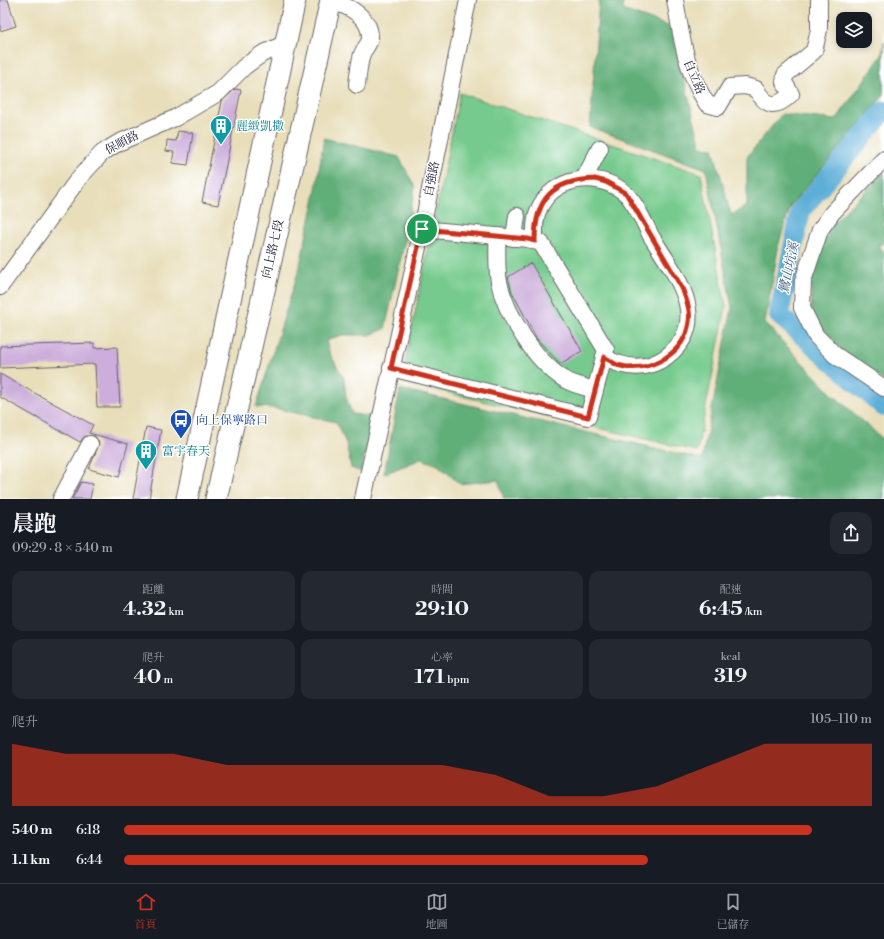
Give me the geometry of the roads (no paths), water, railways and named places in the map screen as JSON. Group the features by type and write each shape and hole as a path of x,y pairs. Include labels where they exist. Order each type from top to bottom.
{"main road":[{"path":"187,499 284,44 295,0"},
{"name":"向上路七段","path":"216,499 330,1"}],"street":[{"name":"自強路","path":"362,499 422,229 468,0"},
{"name":"自立路","path":"675,0 683,48 690,73 707,104 718,107 730,87 745,86 756,89 762,100 772,104 784,101 791,94 784,82 785,75 814,51 819,30 819,0"},
{"path":"330,1 346,6 357,13 368,25 371,39 363,54 357,85"},
{"name":"保順路","path":"0,287 79,178 102,153 118,143 175,118 218,93 244,67 262,54 284,44"},
{"path":"584,179 600,148"},
{"path":"884,159 832,213 820,230 804,281 802,308 816,336 835,355 884,388"},
{"path":"535,241 537,212 548,196 556,189 573,180 584,179 606,182 626,193 682,288 688,302 690,314 688,328 677,349 660,361 645,367 618,365 604,357"},
{"path":"514,238 517,216"},
{"path":"391,368 588,417 606,350 541,243 514,238 422,229"},
{"path":"496,236 497,266 500,283 506,302 524,337 551,370 565,380 596,390"},
{"path":"62,499 90,444"}],"waterway":[{"name":"鷺山坑溪","path":"884,111 801,210 779,315 884,407"}],"place":[{"name":"麗緻凱撒","path":"221,146"},
{"name":"向上保寧路口","path":"181,440"},
{"name":"富宇春天","path":"146,470"}]}
